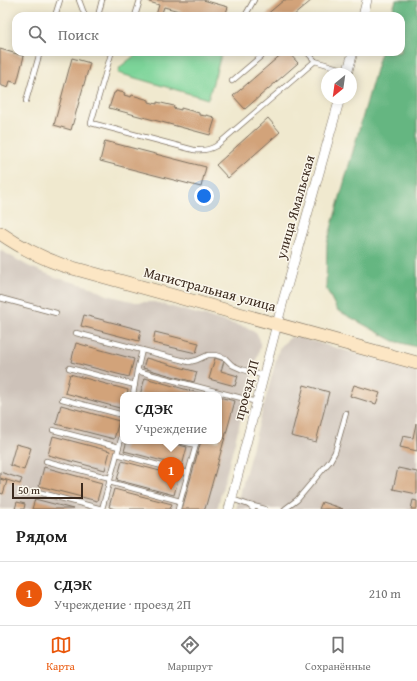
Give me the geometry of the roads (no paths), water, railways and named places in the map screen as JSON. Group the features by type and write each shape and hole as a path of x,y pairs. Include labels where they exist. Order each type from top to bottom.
{"main road":[{"name":"Магистральная улица","path":"0,233 13,242 45,259 62,265 417,363"}],"street":[{"path":"364,12 368,0"},
{"path":"349,68 352,56"},
{"name":"улица Ямальская","path":"277,324 338,104"},
{"name":"проезд 2П","path":"229,509 277,324"}],"lane":[{"path":"56,12 60,0"},
{"path":"78,0 83,12"},
{"path":"99,12 102,0"},
{"path":"136,12 140,0"},
{"path":"247,12 254,0"},
{"path":"26,101 39,56"},
{"path":"110,56 91,124 202,151 216,146 315,61"},
{"path":"232,81 260,56"},
{"path":"311,56 315,61 336,68"},
{"path":"0,299 56,313"},
{"path":"76,333 189,362 193,362 208,355 216,355 225,358 232,365 241,369 264,376"},
{"path":"134,392 142,350"},
{"path":"69,368 135,385"},
{"path":"137,371 207,392"},
{"path":"222,395 257,402"},
{"path":"62,399 120,414"},
{"path":"286,509 297,500 330,461 346,413"},
{"path":"53,430 119,447"},
{"path":"38,492 102,509 120,443"},
{"path":"178,509 196,444"},
{"path":"117,454 188,473"},
{"path":"46,461 180,501"},
{"path":"232,499 265,509"},
{"path":"249,505 253,509"}],"place":[{"name":"СДЭК","path":"171,490"}]}
